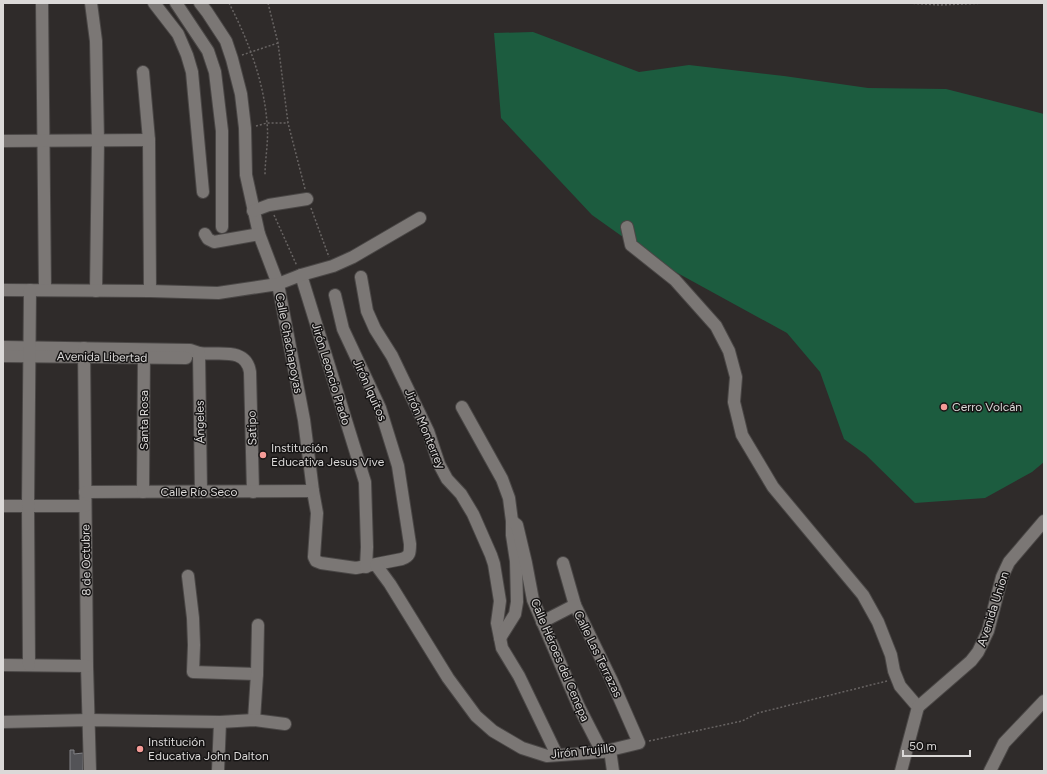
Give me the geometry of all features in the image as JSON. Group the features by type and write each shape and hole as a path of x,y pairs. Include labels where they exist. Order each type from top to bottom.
{"street":[{"path":"42,3 45,290"},
{"path":"91,3 96,41 98,141 96,291"},
{"path":"154,3 178,34 192,72 203,192"},
{"path":"176,3 208,51 215,72 222,131 222,227"},
{"name":"Calle Chachapoyas","path":"200,3 226,41 241,94 245,128 246,175 259,234 278,284 304,420 317,513 314,557 316,561 321,563 349,567 371,566"},
{"path":"143,72 149,140 150,291"},
{"path":"3,141 149,140"},
{"path":"253,211 269,205 307,199"},
{"path":"3,290 218,293 278,284 301,275 333,266 353,257 420,218"},
{"path":"627,227 631,245 674,280 716,326 729,352 736,377 734,402 742,434 773,487 863,595 878,622 891,655 894,671 900,686 918,707 901,771"},
{"path":"205,234 208,239 214,242 259,234"},
{"name":"Jirón Leoncio Prado","path":"301,275 365,482 367,547 371,566"},
{"name":"Jirón Monterrey","path":"361,277 367,311 375,329 392,356 422,417 439,464 447,479 461,494 473,514 491,555 494,564 500,601 497,623 502,648 519,676 557,755"},
{"path":"29,665 28,506 30,290"},
{"name":"Jirón Iquitos","path":"335,295 343,329 380,408 398,466 410,544 410,552 408,556 402,559 371,566"},
{"name":"Avenida Libertad","path":"3,347 29,352"},
{"name":"Avenida Libertad","path":"3,356 29,352 144,353 189,358 200,353 233,354 241,356 248,364"},
{"name":"8 de Octubre","path":"84,352 87,666 90,771"},
{"name":"Santa Rosa","path":"143,492 144,353"},
{"name":"Ángeles","path":"200,353 201,492"},
{"name":"Satipo","path":"248,364 250,372 253,492"},
{"name":"Calle Héroes del Cenepa","path":"462,407 502,479 509,498 516,561 517,602 515,614 500,638"},
{"name":"Calle Río Seco","path":"85,492 313,491"},
{"path":"3,506 85,506"},
{"name":"Calle Héroes del Cenepa","path":"512,521 517,525 533,600 578,707 606,751 614,771"},
{"name":"Avenida Union","path":"918,707 971,661 978,652 988,631 1002,576 1009,562 1044,521"},
{"name":"Calle Las Terrazas","path":"563,563 575,605 611,679 639,743"},
{"name":"Jirón Trujillo","path":"371,566 390,584 448,678 476,716 492,730 522,748 547,756 606,751 639,743"},
{"path":"188,576 193,618 193,672 257,674"},
{"path":"542,622 575,605"},
{"path":"254,720 258,625"},
{"path":"3,665 87,666"},
{"path":"990,771 1004,743 1044,700"},
{"path":"3,722 89,720 220,722 254,720 285,724"},
{"path":"218,771 220,722"}],"path":[{"path":"229,3 251,52 262,89 267,123 264,175"},
{"path":"268,3 278,43 288,122 307,199 333,266"},
{"path":"908,3 939,5 986,3"},
{"path":"232,59 278,43"},
{"path":"269,205 301,275"},
{"path":"639,743 742,721 758,713 897,679"}],"green space":[{"path":"533,32 639,72 689,65 868,88 946,89 1044,114 1044,462 1032,472 985,498 915,503 866,455 844,439 820,372 787,333 661,264 592,215 501,118 494,33"}],"building":[{"path":"70,750 74,750 74,754 83,753 83,771 70,771"}],"place":[{"name":"Cerro Volcán","path":"944,407"},
{"name":"Institución Educativa Jesus Vive","path":"263,455"},
{"name":"Institución Educativa John Dalton","path":"140,749"}]}
